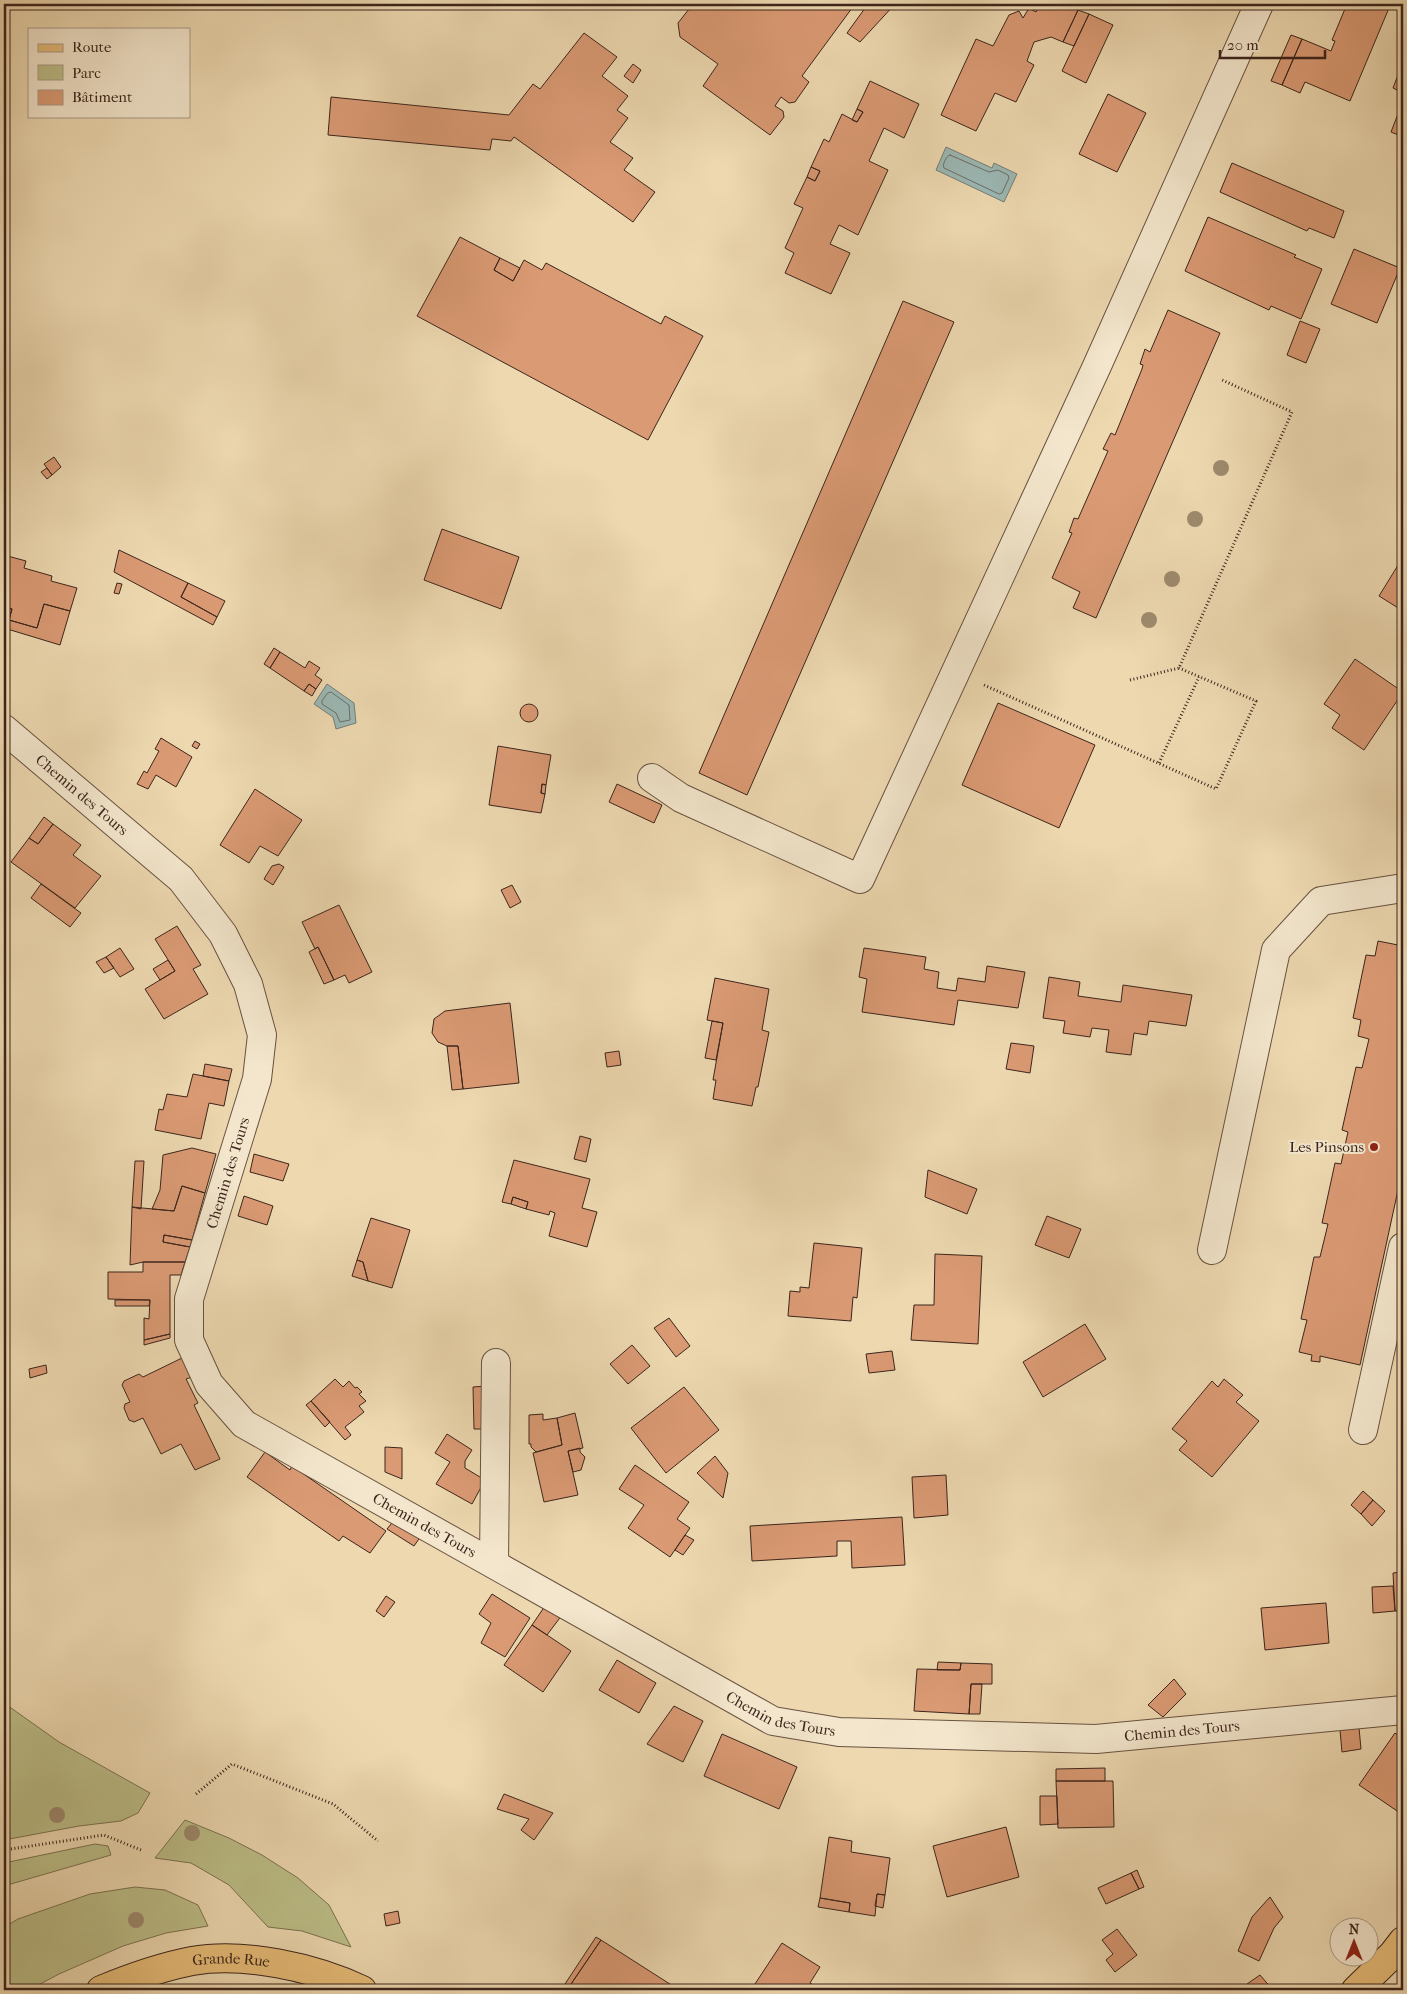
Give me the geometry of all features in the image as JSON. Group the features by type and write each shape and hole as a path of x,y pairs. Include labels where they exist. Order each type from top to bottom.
{"main road":[{"path":"1356,1990 1393,1954 1403,1940"},
{"name":"Grande Rue","path":"101,1990 132,1978 192,1961 242,1959 295,1968 350,1984 362,1990"}],"street":[{"path":"652,778 681,798 860,878 1097,366 1259,4"},
{"name":"Chemin des Tours","path":"4,729 180,879 223,934 248,984 262,1034 257,1079 189,1299 189,1340 210,1384 244,1424 773,1721 839,1732 1096,1739 1403,1710"},
{"path":"1212,1250 1276,950 1321,901 1403,888"},
{"path":"1363,1430 1403,1246"},
{"path":"494,1564 496,1363"}],"path":[{"path":"1179,668 1292,412 1220,378"},
{"path":"955,672 1216,789 1256,701 1179,668 1130,680"},
{"path":"1159,763 1199,676"},
{"path":"196,1794 232,1764 333,1804 378,1841"},
{"path":"4,1850 104,1835 142,1850"}],"green space":[{"path":"4,1703 59,1742 150,1793 138,1813 121,1821 79,1826 4,1840"},
{"path":"185,1820 229,1838 262,1855 298,1878 329,1905 351,1947 302,1931 268,1927 229,1885 191,1863 155,1858"},
{"path":"95,1844 108,1846 111,1855 4,1886 4,1863"},
{"path":"135,1887 165,1890 198,1905 208,1926 166,1933 123,1946 59,1974 29,1990 4,1990 4,1927 18,1919 90,1894"}],"water":[{"path":"946,147 992,168 994,163 1017,174 1004,202 936,170"},
{"path":"327,684 354,703 356,723 336,729 333,717 314,704"}],"building":[{"path":"693,4 855,4 802,76 809,82 795,102 789,103 781,97 775,106 783,111 784,117 770,135 703,86 718,64 680,37 678,23"},
{"path":"868,4 895,4 860,42 847,33"},
{"path":"1040,4 1065,4 1078,10 1063,42 1051,37 1034,42 1027,61 1034,65 1016,102 995,93 976,131 941,115 976,39 993,46 1009,15 1019,11 1023,18 1029,8 1036,12"},
{"path":"1347,4 1380,4 1389,8 1350,101 1305,82 1300,93 1282,85 1302,39 1331,51 1335,41 1332,40"},
{"path":"1078,10 1089,14 1074,46 1063,42"},
{"path":"1089,14 1113,25 1086,83 1062,71"},
{"path":"584,33 617,57 602,76 628,96 617,110 628,118 610,142 633,158 624,170 655,192 633,222 514,137 511,141 492,139 490,150 328,135 331,97 509,115 533,84 540,89"},
{"path":"1291,35 1302,39 1282,85 1271,81"},
{"path":"1403,62 1403,93 1393,88"},
{"path":"633,64 641,70 633,83 624,76"},
{"path":"870,81 919,104 904,138 884,128 869,161 888,170 858,235 839,225 830,244 850,253 831,294 785,273 794,253 785,248 803,208 794,204 807,177 815,181 820,171 811,167 824,139 829,142 842,114 857,122 863,112 857,109"},
{"path":"1108,94 1146,113 1117,172 1079,154"},
{"path":"1403,101 1403,137 1391,132"},
{"path":"857,109 863,112 857,122 852,120"},
{"path":"1232,163 1344,211 1334,238 1309,228 1307,231 1220,192"},
{"path":"811,167 820,171 815,181 807,177"},
{"path":"1208,217 1296,255 1294,257 1322,269 1301,319 1271,306 1269,310 1185,271"},
{"path":"460,237 500,258 494,270 513,281 524,260 542,270 546,263 661,324 665,316 703,336 648,440 417,316"},
{"path":"1354,249 1400,268 1377,323 1331,304"},
{"path":"500,258 520,268 513,281 494,270"},
{"path":"903,301 954,322 747,795 699,773"},
{"path":"1168,310 1220,333 1096,618 1073,608 1080,592 1052,578 1072,533 1069,532 1074,518 1078,519 1108,451 1103,449 1111,433 1115,435 1142,369 1143,365 1140,364 1145,349 1150,352"},
{"path":"1300,321 1320,329 1306,363 1287,355"},
{"path":"54,457 61,467 52,475 44,464"},
{"path":"47,468 52,475 47,479 41,472"},
{"path":"442,529 519,557 501,609 424,580"},
{"path":"119,550 188,583 181,597 217,617 213,625 114,572"},
{"path":"4,555 26,561 24,568 52,576 51,581 77,588 70,611 44,604 37,628 9,620 12,609 4,607"},
{"path":"1400,562 1403,565 1403,611 1379,596"},
{"path":"117,583 122,584 119,594 114,593"},
{"path":"188,583 225,601 217,617 181,597"},
{"path":"44,604 70,611 60,645 4,628 4,607 12,609 9,620 37,628"},
{"path":"274,648 280,652 270,668 264,664"},
{"path":"280,652 305,668 309,661 320,668 315,675 322,680 316,689 309,684 304,691 270,668"},
{"path":"1355,659 1403,692 1364,750 1332,728 1340,715 1324,704"},
{"path":"309,684 316,689 312,696 304,691"},
{"path":"998,703 1095,745 1059,828 962,785"},
{"path":"529,704 535,707 538,713 535,719 529,722 523,719 520,713 523,707"},
{"path":"161,738 192,757 176,787 156,775 148,789 137,784 144,771 147,773 159,751 155,749"},
{"path":"195,741 200,744 197,749 192,746"},
{"path":"498,746 551,755 546,785 542,784 541,793 545,794 541,813 489,805"},
{"path":"542,784 546,785 545,794 541,793"},
{"path":"617,784 662,805 654,823 609,802"},
{"path":"255,789 302,820 278,856 260,846 249,863 220,845"},
{"path":"44,817 53,824 38,844 29,838"},
{"path":"53,824 81,845 73,855 101,876 75,908 11,862 29,838 38,844"},
{"path":"279,864 284,867 273,885 264,879 272,866"},
{"path":"41,884 81,913 70,927 31,898"},
{"path":"512,885 521,902 510,908 501,890"},
{"path":"339,905 372,972 349,983 345,975 334,980 318,947 315,949 302,922"},
{"path":"177,926 201,965 193,969 208,994 164,1019 145,989 175,971 155,939"},
{"name":"Les Pinsons","path":"1378,941 1403,946 1403,1167 1360,1365 1320,1356 1320,1362 1311,1361 1312,1355 1299,1352 1307,1320 1301,1319 1314,1257 1320,1257 1328,1224 1322,1223 1335,1163 1341,1164 1348,1132 1342,1130 1356,1067 1362,1068 1369,1039 1358,1036 1361,1020 1353,1018 1366,955 1375,956"},
{"path":"318,947 334,980 324,984 309,952"},
{"path":"120,948 134,969 120,977 106,957"},
{"path":"864,948 926,957 924,969 939,972 937,988 956,991 958,978 985,982 987,966 1025,972 1018,1008 958,1000 954,1025 862,1012 867,979 859,977"},
{"path":"106,957 114,968 104,973 96,962"},
{"path":"168,960 175,971 160,980 153,969"},
{"path":"1049,977 1080,982 1078,996 1121,1002 1123,985 1192,995 1186,1026 1149,1021 1147,1035 1134,1033 1131,1055 1106,1052 1109,1030 1092,1028 1090,1037 1063,1033 1065,1021 1043,1018"},
{"path":"715,978 769,989 762,1030 769,1032 758,1087 756,1087 752,1106 713,1099 716,1080 713,1080 723,1023 707,1020"},
{"path":"510,1003 519,1083 463,1089 458,1046 447,1046 438,1042 432,1033 434,1019 445,1011"},
{"path":"712,1021 723,1023 716,1060 705,1058"},
{"path":"1011,1043 1034,1046 1030,1073 1006,1069"},
{"path":"447,1046 458,1046 463,1089 452,1090"},
{"path":"619,1051 621,1065 607,1067 605,1053"},
{"path":"205,1064 232,1069 229,1081 203,1076"},
{"path":"193,1074 229,1081 224,1106 209,1103 201,1139 155,1130 159,1109 163,1110 167,1094 187,1097"},
{"path":"580,1136 591,1139 586,1162 574,1159"},
{"path":"192,1148 216,1154 205,1193 182,1186 174,1211 152,1209 160,1190 163,1155"},
{"path":"254,1154 289,1164 283,1181 250,1172"},
{"path":"514,1160 590,1179 582,1208 597,1212 587,1247 549,1236 555,1213 550,1211 549,1215 526,1209 528,1202 513,1197 511,1204 502,1202"},
{"path":"135,1161 144,1161 141,1209 132,1207"},
{"path":"928,1170 977,1189 967,1214 925,1197"},
{"path":"182,1186 205,1193 192,1240 164,1235 163,1242 190,1247 185,1262 143,1262 130,1265 132,1207 174,1211"},
{"path":"244,1196 273,1206 267,1225 238,1216"},
{"path":"513,1197 528,1202 526,1209 511,1204"},
{"path":"1047,1216 1081,1229 1069,1258 1035,1245"},
{"path":"371,1218 410,1230 392,1288 368,1281 363,1262 357,1260"},
{"path":"164,1235 192,1240 190,1247 163,1242"},
{"path":"814,1243 862,1248 857,1298 853,1297 851,1321 788,1316 790,1291 800,1292 800,1287 809,1288"},
{"path":"935,1254 982,1256 978,1344 911,1340 914,1305 934,1305"},
{"path":"357,1260 363,1262 368,1281 352,1276"},
{"path":"143,1262 185,1262 181,1275 170,1275 170,1334 144,1340 144,1318 149,1319 150,1300 108,1299 108,1272 143,1272"},
{"path":"115,1300 150,1300 149,1306 115,1306"},
{"path":"669,1318 690,1346 676,1357 654,1328"},
{"path":"1085,1324 1106,1359 1043,1397 1023,1362"},
{"path":"170,1334 170,1338 144,1345 144,1340"},
{"path":"632,1345 650,1366 628,1384 610,1364"},
{"path":"892,1351 895,1370 869,1373 866,1354"},
{"path":"182,1358 192,1377 186,1379 198,1403 194,1405 220,1459 195,1470 181,1444 161,1454 143,1418 134,1422 129,1420 124,1408 125,1404 130,1402 122,1385 124,1381 139,1374 143,1377"},
{"path":"46,1365 47,1373 30,1378 29,1369"},
{"path":"335,1379 343,1387 349,1381 362,1392 359,1394 366,1401 359,1406 364,1412 345,1427 351,1435 345,1440 311,1401"},
{"path":"1224,1379 1243,1395 1236,1402 1259,1421 1212,1477 1179,1450 1187,1441 1172,1429 1212,1381 1218,1387"},
{"path":"487,1386 487,1429 474,1429 473,1387"},
{"path":"684,1387 719,1430 666,1473 631,1428"},
{"path":"311,1401 330,1422 325,1427 306,1405"},
{"path":"575,1413 583,1448 568,1451 578,1495 544,1502 533,1453 562,1445 557,1418"},
{"path":"543,1414 543,1420 557,1418 562,1445 536,1452 531,1447 531,1444 529,1444 529,1415"},
{"path":"447,1434 472,1450 465,1461 465,1468 485,1480 472,1504 436,1484 450,1462 435,1453"},
{"path":"385,1447 402,1448 402,1479 385,1472"},
{"path":"580,1448 580,1452 585,1457 581,1470 573,1472 568,1451"},
{"path":"265,1452 290,1470 292,1466 386,1531 370,1553 343,1536 339,1541 247,1477"},
{"path":"715,1456 728,1473 723,1498 697,1473"},
{"path":"635,1465 689,1502 677,1519 690,1528 670,1557 628,1528 644,1505 619,1489"},
{"path":"946,1475 948,1515 914,1518 912,1477"},
{"path":"1363,1491 1373,1500 1361,1514 1351,1505"},
{"path":"1373,1500 1385,1511 1372,1526 1361,1514"},
{"path":"902,1517 905,1565 852,1568 851,1541 837,1541 837,1556 752,1561 750,1526"},
{"path":"395,1519 421,1536 414,1546 387,1529"},
{"path":"685,1535 694,1540 683,1555 675,1550"},
{"path":"1403,1572 1403,1611 1395,1611 1393,1573"},
{"path":"1393,1586 1395,1611 1373,1613 1372,1587"},
{"path":"492,1594 530,1618 505,1657 481,1643 491,1623 479,1614"},
{"path":"386,1596 395,1602 384,1617 376,1611"},
{"path":"1326,1603 1329,1643 1265,1650 1261,1608"},
{"path":"545,1606 562,1615 547,1635 532,1625"},
{"path":"532,1625 571,1651 543,1692 504,1665"},
{"path":"617,1660 656,1683 639,1713 599,1690"},
{"path":"938,1662 961,1663 960,1670 937,1670"},
{"path":"961,1663 992,1664 992,1684 971,1684 969,1714 914,1711 917,1669 960,1670"},
{"path":"1174,1679 1186,1694 1163,1717 1148,1705"},
{"path":"971,1684 982,1684 980,1714 969,1714"},
{"path":"674,1706 703,1721 683,1762 647,1744"},
{"path":"1359,1728 1361,1749 1342,1752 1340,1730"},
{"path":"1395,1733 1403,1739 1403,1815 1359,1785"},
{"path":"722,1734 797,1767 779,1809 704,1776"},
{"path":"1105,1768 1105,1781 1056,1781 1056,1769"},
{"path":"1056,1781 1113,1781 1114,1827 1058,1828"},
{"path":"504,1794 553,1813 534,1840 521,1830 529,1819 497,1809"},
{"path":"1040,1796 1057,1796 1058,1824 1040,1825"},
{"path":"1006,1827 1019,1877 947,1897 933,1846"},
{"path":"829,1837 852,1841 851,1852 890,1858 885,1895 877,1894 875,1916 849,1912 850,1903 820,1898"},
{"path":"1137,1870 1144,1887 1139,1889 1131,1873"},
{"path":"1131,1873 1139,1889 1106,1904 1098,1888"},
{"path":"877,1894 885,1895 883,1908 875,1906"},
{"path":"1270,1897 1283,1917 1274,1928 1259,1961 1238,1951 1252,1917"},
{"path":"820,1898 850,1903 849,1912 818,1907"},
{"path":"398,1911 400,1923 386,1926 384,1914"},
{"path":"1117,1929 1137,1955 1115,1972 1106,1960 1113,1954 1102,1940"},
{"path":"596,1937 601,1940 567,1990 561,1990"},
{"path":"601,1940 673,1986 671,1990 567,1990"},
{"path":"782,1943 820,1967 810,1983 821,1990 751,1990"},
{"path":"1260,1975 1272,1989 1251,1990 1247,1984"}],"place":[{"name":"Les Pinsons","path":"1374,1147"}]}
